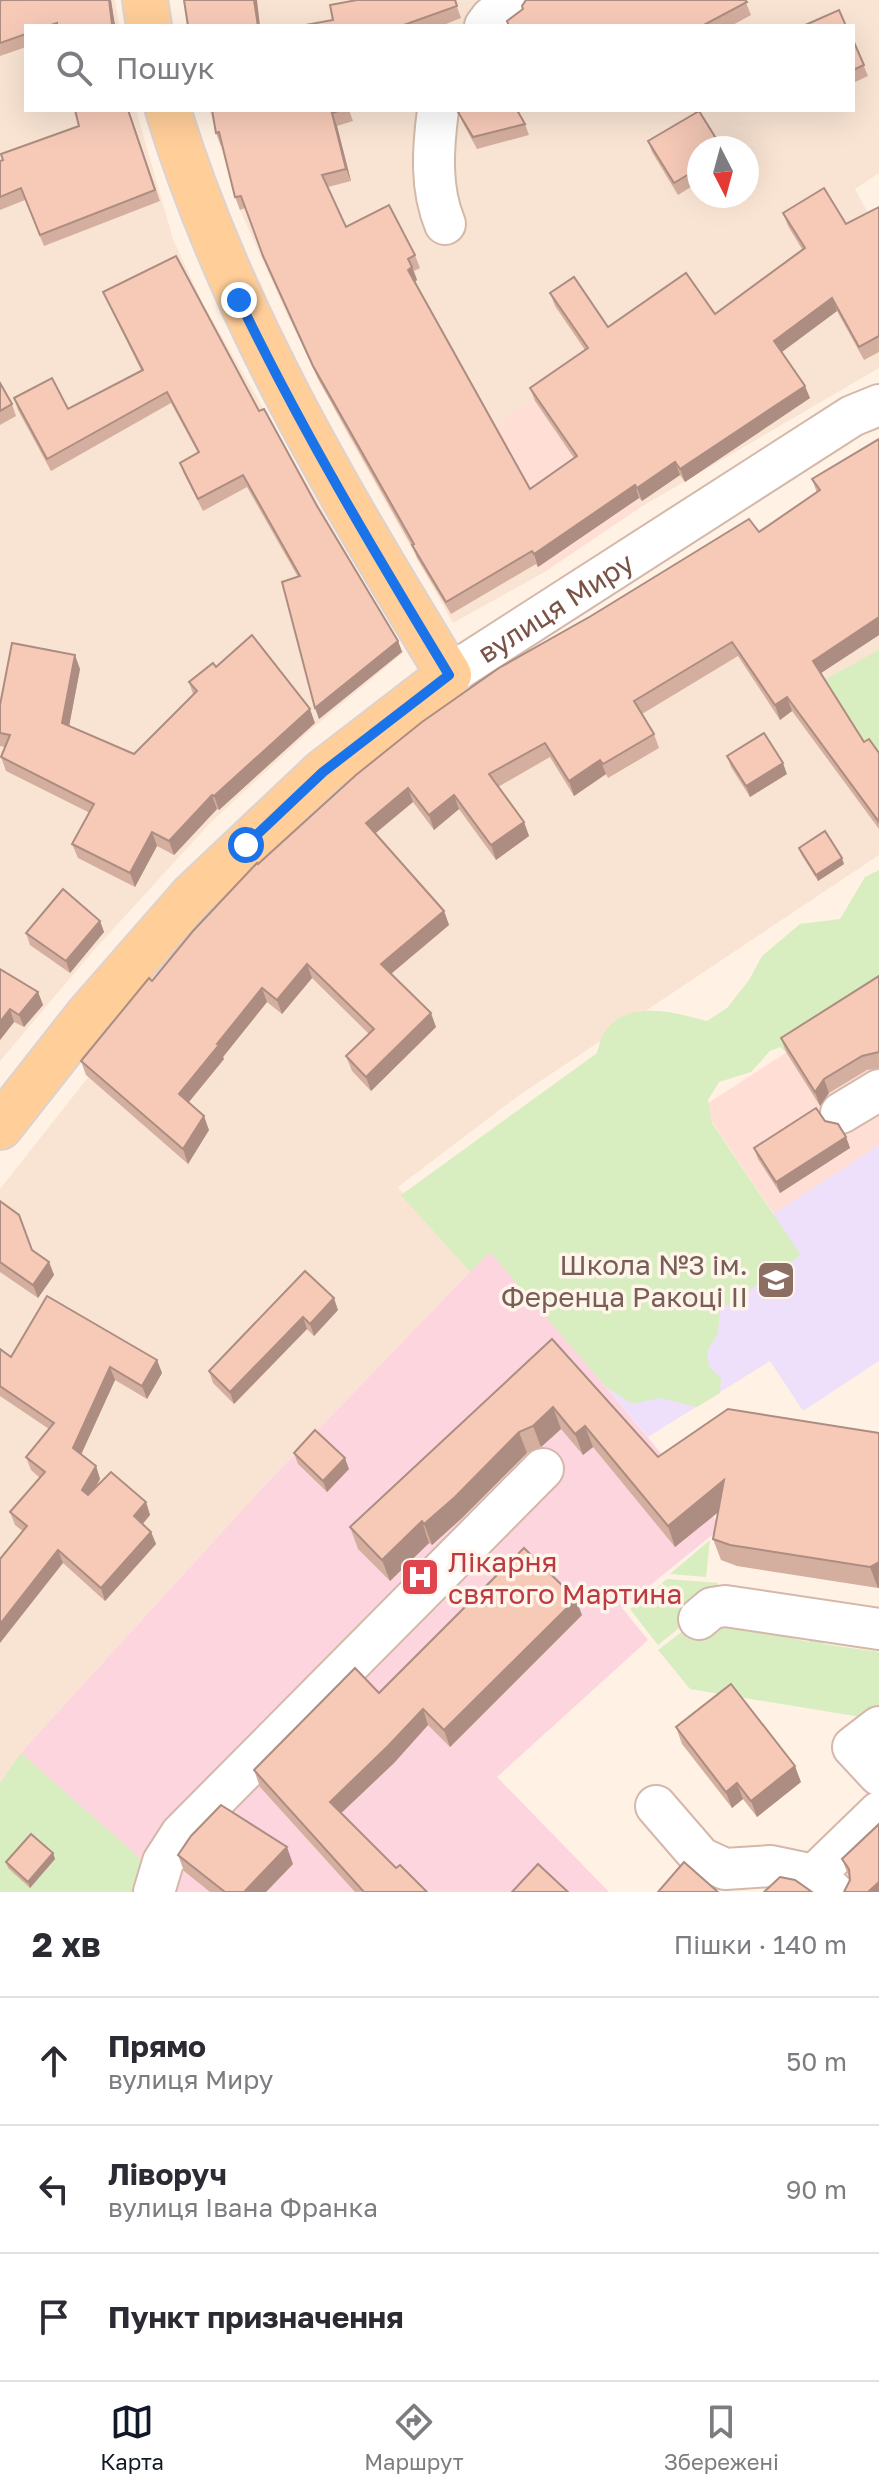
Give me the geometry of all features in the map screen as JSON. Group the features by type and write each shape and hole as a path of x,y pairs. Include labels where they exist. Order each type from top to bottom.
{"main road":[{"path":"145,0 149,24"},
{"path":"169,112 206,223 267,359 339,490 449,675"},
{"name":"вулиця Миру","path":"0,1127 97,1004 192,896 323,772 449,675"}],"street":[{"path":"486,24 513,0"},
{"path":"438,112 433,145 437,204 445,224"},
{"name":"вулиця Миру","path":"449,675 852,416 879,405"},
{"path":"841,1113 879,1090"},
{"path":"154,1892 163,1862 181,1834 543,1469"},
{"path":"712,1612 879,1629"},
{"path":"879,1727 853,1747 879,1775"},
{"path":"656,1806 701,1858 725,1869 771,1866 823,1883 879,1812"}],"shaded area":[{"path":"0,0 115,0 119,24 24,24 24,112 137,112 173,239 203,304 404,652 314,727 210,823 94,950 0,1061"},
{"path":"188,0 496,0 473,24 190,24"},
{"path":"532,0 879,0 879,173 855,189 879,233 879,368 641,507 554,383 507,520 543,573 453,623 344,428 288,317 240,210 210,112 420,112 452,202 449,112 855,112 855,24 505,24"},
{"path":"554,382 641,507 543,573 466,450"},
{"path":"879,456 879,855 518,1096 398,1187 470,1272 265,1485 26,1747 0,1783 0,1189 82,1085 262,877 468,708"},
{"path":"879,993 879,1145 774,1214 702,1107"},
{"name":"Школа №3 ім. Ференца Ракоці II","path":"879,1145 879,1361 803,1411 770,1361 648,1437 572,1346"},
{"name":"Лікарня святого Мартина","path":"490,1251 722,1527 622,1608 648,1640 497,1777 609,1892 0,1892 0,1783 26,1747 265,1485"}],"green space":[{"path":"879,650 879,760 854,733 822,681"},
{"path":"879,870 879,993 786,1052 780,1047 770,1051 751,1072 719,1082 708,1100 712,1123 801,1255 720,1310 718,1334 707,1351 709,1367 721,1378 720,1393 697,1407 660,1398 632,1404 606,1387 490,1252 470,1272 401,1195 597,1053 604,1032 616,1020 627,1014 654,1011 707,1021 727,1008 749,980 762,956 800,924 840,919 865,877"},
{"path":"710,1540 706,1577 670,1574"},
{"path":"667,1579 718,1583 716,1598 691,1619 662,1583"},
{"path":"661,1584 689,1620 658,1645 630,1609"},
{"path":"780,1618 778,1635 809,1642 813,1623 824,1625 823,1644 879,1652 879,1720 690,1689 658,1650 699,1619"},
{"path":"21,1753 142,1860 143,1877 135,1892 0,1892 0,1783"}],"building":[{"path":"109,0 112,24 24,24 24,35 0,43 0,1"},
{"path":"184,0 254,0 258,24 188,24"},
{"path":"357,0 455,0 457,6 407,24 311,24 333,20 330,5"},
{"path":"526,0 747,2 706,24 508,24 507,21 523,9"},
{"path":"839,10 845,24 808,24"},
{"path":"855,45 864,65 855,69"},
{"path":"76,112 129,112 155,190 40,235 21,188 0,197 1,154 79,126"},
{"path":"212,112 335,112 332,113 346,169 322,175 346,227 389,205 415,255 408,259 412,267 408,270 530,489 577,456 530,388 588,348 550,293 574,277 608,327 686,273 715,314 805,248 783,213 824,188 846,224 879,207 879,336 859,347 832,298 774,341 805,386 680,469 675,462 637,488 635,485 534,554 532,551 446,602 313,366 263,256 241,196 235,197 219,132 216,133"},
{"path":"458,112 518,112 525,124 473,137"},
{"path":"700,112 715,136 687,136 687,175 674,183 648,141"},
{"path":"176,256 259,411 264,409 317,506 398,641 315,708 282,582 300,576 243,475 198,499 180,463 199,452 167,392 47,459 14,398 52,378 68,409 143,370 103,292"},
{"path":"0,383 12,404 0,411"},
{"path":"879,439 879,617 813,661 864,742 869,739 879,753 879,822 787,697 775,705 732,642 634,701 654,734 603,764 600,760 569,781 545,743 489,774 524,822 491,845 454,795 429,815 408,788 366,823 444,911 381,964 431,1013 366,1077 346,1056 374,1029 307,964 277,1000 262,988 179,1094 204,1116 183,1149 81,1061 149,978 152,981 193,931 257,863 356,775 422,722 499,668 591,616 749,519 759,532 820,490 812,479"},
{"path":"252,635 310,709 212,795 169,841 152,832 130,873 72,844 94,804 1,757 10,735 0,733 0,705 12,643 75,655 62,723 134,754 197,691 189,682 213,663 216,667"},
{"path":"764,733 783,763 746,786 727,756"},
{"path":"825,831 842,858 816,875 799,848"},
{"path":"63,889 100,921 66,961 26,933"},
{"path":"0,969 38,992 19,1015 10,1009 0,1022"},
{"path":"879,976 879,1052 862,1056 824,1079 815,1092 781,1038"},
{"path":"816,1108 825,1121 838,1124 846,1137 776,1182 754,1148"},
{"path":"0,1201 19,1215 32,1250 49,1262 33,1285 0,1262"},
{"path":"305,1271 334,1298 310,1324 303,1317 230,1392 209,1371"},
{"path":"47,1296 157,1360 142,1386 110,1367 73,1448 96,1466 82,1490 88,1495 111,1472 146,1502 134,1516 151,1532 101,1588 58,1550 0,1624 0,1559 27,1526 10,1512 45,1472 26,1457 54,1423 0,1386 0,1349 11,1357"},
{"path":"552,1339 658,1457 728,1409 879,1433 879,1562 870,1567 730,1545 713,1539 724,1480 668,1526 585,1426 575,1434 553,1407 533,1426 519,1432 455,1497 424,1524 422,1521 382,1560 350,1527"},
{"path":"315,1430 345,1458 323,1481 294,1453"},
{"path":"524,1548 576,1599 444,1730 423,1709 330,1802 396,1868 400,1865 427,1892 364,1892 254,1770 355,1668 379,1693"},
{"path":"731,1684 795,1766 751,1801 737,1783 726,1792 676,1727"},
{"path":"221,1805 287,1847 244,1892 225,1892 178,1855 191,1836"},
{"path":"879,1824 879,1882 868,1892 844,1892 850,1880 849,1869 842,1859"},
{"path":"31,1834 53,1853 28,1882 6,1862"},
{"path":"684,1862 718,1892 658,1892"},
{"path":"538,1864 568,1892 512,1892"},
{"path":"780,1877 795,1880 812,1892 764,1892"}],"place":[{"name":"Школа №3 ім. Ференца Ракоці II","path":"776,1280"},
{"name":"Лікарня святого Мартина","path":"420,1577"}],"route":[{"path":"239,300 267,359 339,490 449,675 323,772 246,845"}]}
